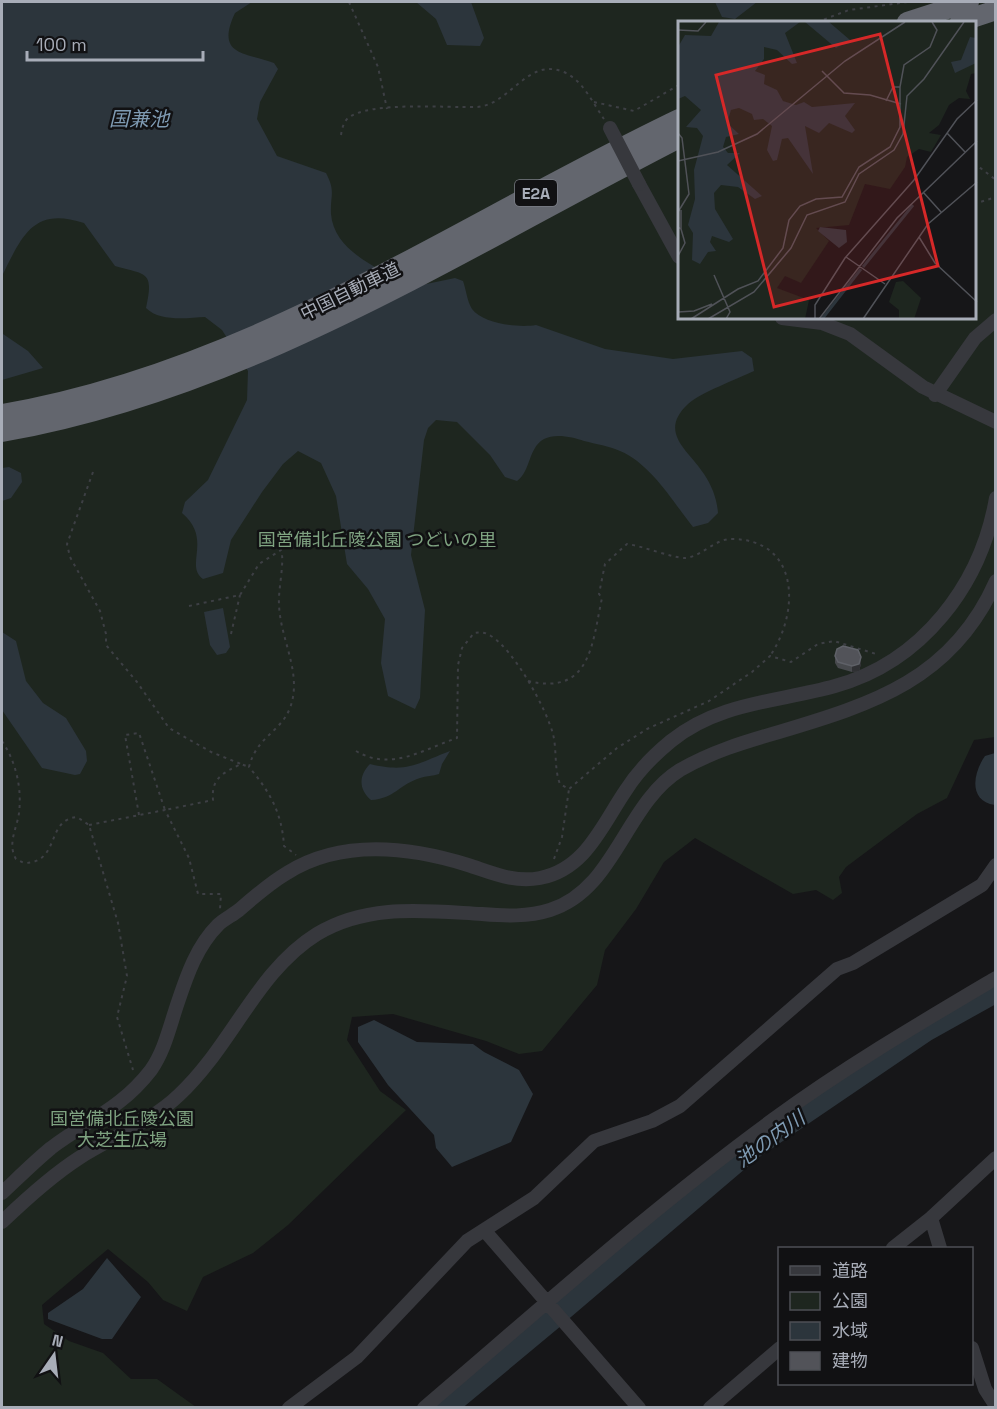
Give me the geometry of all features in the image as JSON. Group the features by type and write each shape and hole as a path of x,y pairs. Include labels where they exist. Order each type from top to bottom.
{"highway":[{"path":"910,21 969,2"},
{"path":"963,21 996,10"},
{"name":"中国自動車道","path":"2,432 83,414 211,363 338,318 399,277 678,120"},
{"name":"中国自動車道","path":"399,277 678,138"},
{"name":"中国自動車道","path":"2,414 211,363"}],"street":[{"path":"610,128 678,255"},
{"path":"798,320 822,323 850,334 935,395 996,422"},
{"path":"935,395 975,338 996,320"},
{"path":"2,1193 51,1148 108,1113 137,1086 153,1067 163,1047 194,959 216,928 263,890 310,861 342,852 392,850 417,852 510,879 542,878 564,870 585,853 638,773 685,730 744,705 836,686 861,677 896,658 932,629 968,581 984,546 996,498"},
{"path":"2,1222 56,1174 159,1111 179,1095 204,1068 286,960 318,933 350,918 378,912 411,909 506,916 553,910 579,895 596,878 640,808 677,772 708,755 841,714 910,682 940,658 963,634 986,603 996,581"},
{"path":"289,1407 357,1357 467,1241 534,1198 594,1141 652,1121 680,1106 837,969 853,963 982,885 996,865"},
{"path":"424,1407 773,1120 898,1035 996,978"},
{"path":"894,1247 931,1218 996,1158"},
{"path":"931,1218 940,1247"},
{"path":"484,1230 639,1407"},
{"path":"710,1407 778,1350"},
{"path":"973,1351 985,1389 996,1406"}],"path":[{"path":"349,2 378,67 387,109"},
{"path":"820,21 849,10 908,2"},
{"path":"341,135 349,118 387,109 453,105 478,107 502,98 531,74 541,70 561,71 573,78 593,102 610,128"},
{"path":"593,102 634,111 678,86"},
{"path":"976,164 996,180"},
{"path":"976,204 996,197"},
{"path":"93,472 67,544 70,557 100,611 106,634 106,645 137,682 169,728 211,752 249,767 277,806 282,822 284,846 289,852 310,861"},
{"path":"526,680 538,683 570,680 584,667 602,598 599,594 605,564 627,544 686,558 729,538 758,545 773,552 787,573 789,593 783,628 770,656 752,672 709,701 647,729 617,748 569,789 562,837 558,854 552,863 556,873"},
{"path":"231,634 240,595 259,564 281,549 279,610 288,657 293,668 295,687 287,713 257,745 249,767"},
{"path":"189,606 240,595"},
{"path":"356,751 382,759 398,759 457,738 458,665 462,648 474,633 484,632 497,640 526,680 552,731 557,778 564,788 569,789"},
{"path":"770,656 790,662 818,644 834,641 896,658"},
{"path":"139,815 125,735 139,733 165,810 189,858 198,894 221,894 220,909 225,920"},
{"path":"2,741 12,760 20,788 19,815 12,844 16,859 24,863 42,859 50,849 61,822 68,818 77,817 89,825 118,923 127,976 117,1017 137,1086"},
{"path":"89,825 213,800 212,788 218,775 240,764"}],"green space":[{"name":"国営備北丘陵公園 つどいの里","path":"2,2 995,2 995,737 974,740 947,798 917,814 846,867 839,877 842,893 833,900 816,890 793,894 695,838 664,862 636,909 605,950 597,985 542,1051 519,1054 486,1041 393,1014 352,1017 347,1040 380,1091 406,1110 288,1225 253,1253 203,1277 187,1311 163,1300 148,1282 108,1249 42,1305 44,1324 69,1341 103,1353 131,1379 157,1379 196,1407 2,1408"}],"water":[{"name":"国兼池","path":"2,2 252,2 235,13 229,37 231,45 236,50 274,63 278,69 260,102 257,119 277,156 326,173 332,189 331,214 334,228 350,250 362,259 412,287 455,278 463,281 472,309 484,318 493,321 520,326 536,325 605,349 673,359 742,351 752,358 754,371 688,404 679,414 675,424 679,441 709,483 718,513 708,523 693,527 661,484 631,457 611,448 569,437 548,437 539,443 522,477 517,481 505,477 490,455 457,422 436,420 428,428 424,440 411,555 425,610 420,698 415,709 388,696 381,663 385,619 368,589 347,564 336,496 321,463 298,451 283,464 231,540 223,573 203,579 196,567 196,532 182,513 185,502 208,480 247,400 248,371 222,330 205,317 166,317 146,308 149,287 145,276 115,266 84,223 52,218 31,228 16,248 2,276"},
{"path":"416,2 471,2 484,38 480,46 447,45 436,19"},
{"path":"715,2 757,2 735,19 722,17"},
{"path":"2,330 3,334 28,351 43,368 2,380"},
{"path":"9,467 21,473 22,482 11,498 2,501 2,468"},
{"path":"223,608 230,647 226,653 217,655 210,645 204,612"},
{"path":"2,632 16,641 26,681 43,703 66,718 86,751 87,761 80,774 42,768 2,710"},
{"path":"450,751 439,774 422,777 386,797 371,800 362,787 362,777 370,764 394,768 412,766"},
{"path":"996,753 995,805 980,798 975,785 978,770 985,756"},
{"path":"374,1020 417,1042 473,1044 519,1070 533,1094 511,1142 452,1167 436,1148 434,1135 388,1085 358,1042 358,1027"},
{"path":"107,1258 141,1297 112,1339 102,1339 48,1319 48,1313 83,1289"}],"building":[{"path":"843,646 858,650 861,657 859,664 852,666 838,662 835,656 837,649"}],"waterway":[{"name":"池の内川","path":"563,1310 751,1150 926,1031 996,992"},
{"name":"池の内川","path":"446,1408 553,1319"}],"park label":[{"name":"国営備北丘陵公園 大芝生広場","path":"122,1128"}]}
